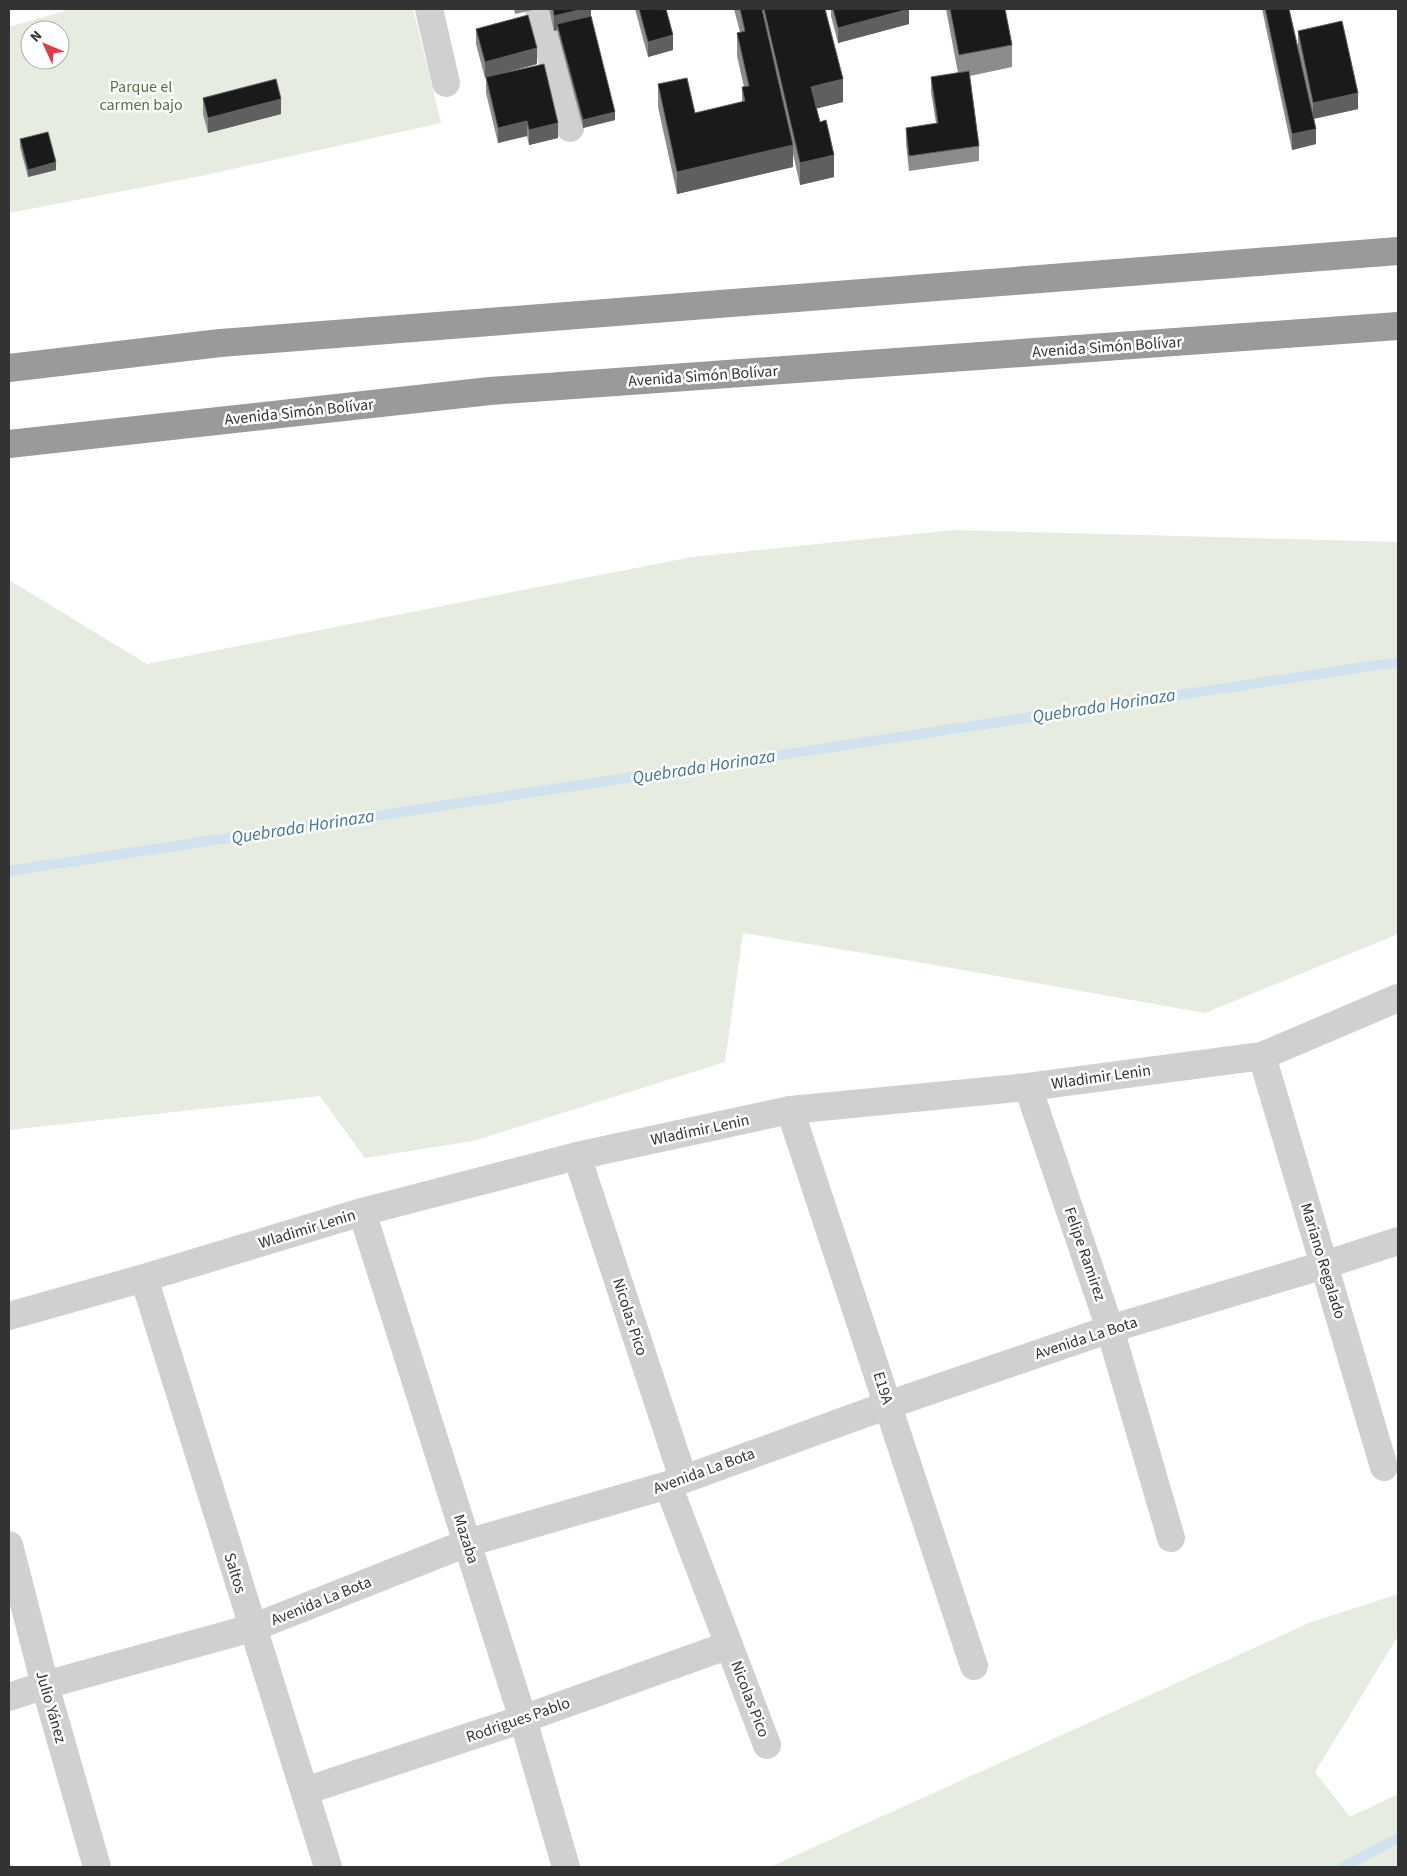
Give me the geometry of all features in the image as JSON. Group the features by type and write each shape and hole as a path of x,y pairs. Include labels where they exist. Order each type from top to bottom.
{"highway":[{"path":"9,368 220,342 1398,250"},
{"name":"Avenida Simón Bolívar","path":"9,444 490,391 1398,326"}],"street":[{"path":"429,9 446,83"},
{"path":"539,9 570,128"},
{"name":"Wladimir Lenin","path":"9,1316 144,1278 362,1212 577,1156 790,1110 1028,1087 1262,1056 1398,998"},
{"name":"Mariano Regalado","path":"1262,1056 1384,1467"},
{"name":"Felipe Ramirez","path":"1028,1087 1110,1329 1172,1538"},
{"name":"E19A","path":"790,1110 974,1666"},
{"name":"Nicolas Pico","path":"577,1156 676,1482 729,1645 767,1745"},
{"name":"Mazaba","path":"362,1212 523,1719 566,1867"},
{"name":"Avenida La Bota","path":"9,1697 45,1685 252,1628 467,1543 676,1482 888,1405 1110,1329 1398,1241"},
{"name":"Saltos","path":"144,1278 252,1628 305,1791 325,1866"},
{"name":"Julio Yánez","path":"9,1545 45,1685 97,1867"},
{"name":"Rodrigues Pablo","path":"305,1791 523,1719 729,1645"}],"green space":[{"name":"Parque el carmen bajo","path":"71,9 413,9 441,123 201,176 9,213 9,27 20,24 20,70 70,70 70,20 33,20"},
{"path":"954,530 1398,542 1398,934 1205,1013 743,933 725,1062 473,1141 365,1158 320,1096 9,1130 9,580 147,664 692,557"},
{"path":"1398,1594 1398,1636 1315,1772 1350,1817 1398,1794 1398,1867 770,1867 1309,1623"}],"building":[{"path":"553,9 583,9 554,16"},
{"path":"639,9 666,9 673,35 648,42"},
{"path":"740,9 762,9 793,145 677,172 658,84 687,78 695,113 745,101 742,87 749,86 737,33 745,31"},
{"path":"764,9 825,9 843,79 811,87 820,122 826,120 834,155 800,163"},
{"path":"833,9 909,9 838,28"},
{"path":"950,9 1005,9 1012,45 959,55"},
{"path":"1265,9 1289,9 1316,129 1292,134"},
{"path":"528,15 537,48 485,62 476,29"},
{"path":"591,16 615,112 583,120 557,24"},
{"path":"1342,21 1358,93 1313,103 1298,31"},
{"path":"544,64 558,123 529,130 527,121 498,128 486,77"},
{"path":"969,71 979,146 909,156 906,128 938,123 931,77"},
{"path":"276,79 281,99 208,118 203,98"},
{"path":"48,132 56,162 28,170 20,139"}],"waterway":[{"name":"Quebrada Horinaza","path":"9,871 1398,662"},
{"path":"1343,1867 1398,1838"}]}
